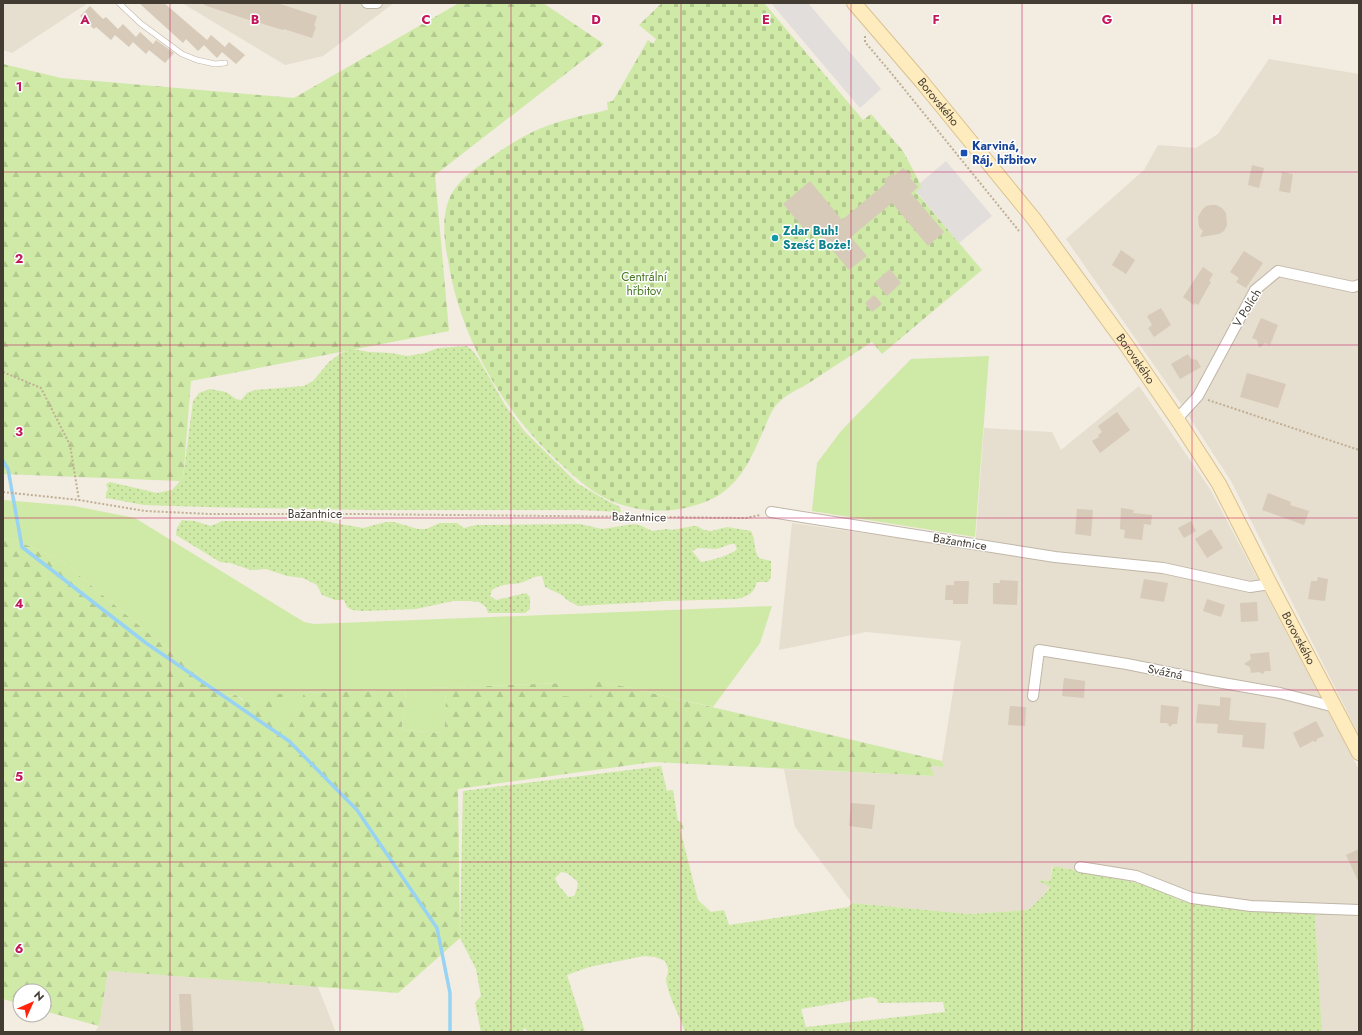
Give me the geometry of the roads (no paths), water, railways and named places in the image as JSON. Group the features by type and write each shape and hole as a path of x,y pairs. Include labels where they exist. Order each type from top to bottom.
{"main road":[{"name":"Borovského","path":"854,3 922,82 1034,219 1127,346 1177,419 1219,484 1359,753"}],"street":[{"path":"367,3 377,3"},
{"name":"V Polích","path":"1177,419 1198,396 1255,290 1278,271 1353,288 1359,285"},
{"name":"Bažantnice","path":"771,512 1055,557 1163,568 1250,587 1270,584"},
{"name":"Svážná","path":"1033,696 1039,650 1126,664 1280,693 1335,707"},
{"path":"1080,867 1136,876 1192,898 1251,906 1359,910"}],"lane":[{"path":"118,3 140,23 182,54 197,60 215,64 225,63"}],"waterway":[{"path":"3,461 8,469 22,547 146,643 289,741 357,810 437,928 450,993 450,1032"}],"place":[{"name":"Karviná, Ráj, hřbitov","path":"964,153"},
{"name":"Zdar Buh! Sześć Boże!","path":"775,238"}],"park label":[{"name":"Centrální hřbitov","path":"644,284"}]}
